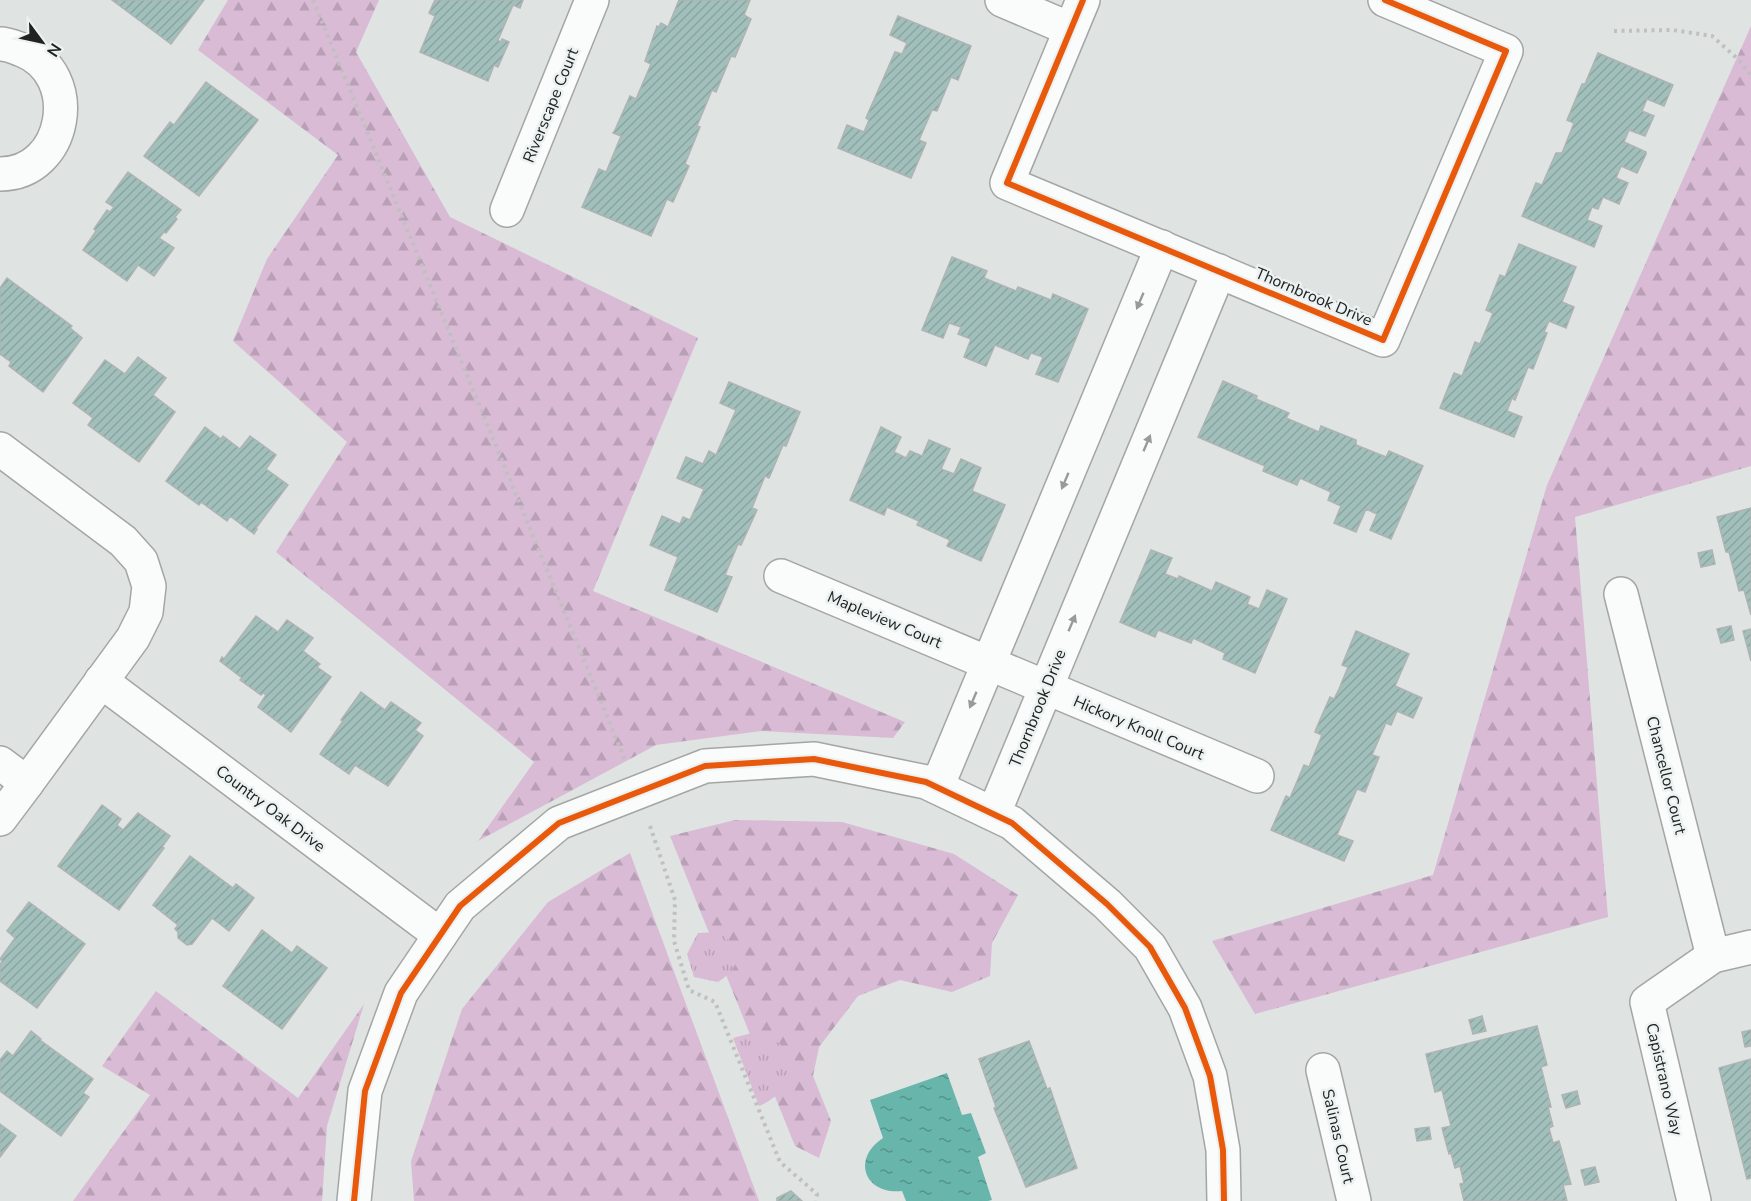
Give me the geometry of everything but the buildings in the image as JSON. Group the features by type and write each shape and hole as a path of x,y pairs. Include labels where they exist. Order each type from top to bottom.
{"street":[{"name":"Riverscape Court","path":"507,210 592,0"},
{"path":"1002,0 1076,15"},
{"name":"Thornbrook Drive","path":"1076,15 1007,183 1383,340 1506,51 1385,0"},
{"path":"0,44 8,44 32,54 51,72 60,95 61,121 52,145 33,164 10,174 0,174"},
{"path":"937,787 1162,247"},
{"name":"Thornbrook Drive","path":"994,813 1219,271"},
{"path":"0,449 123,541 141,561 150,586 146,612 133,638 0,819"},
{"name":"Mapleview Court","path":"781,576 989,663"},
{"name":"Chancellor Court","path":"1622,594 1713,956"},
{"name":"Hickory Knoll Court","path":"989,663 1257,776"},
{"name":"Country Oak Drive","path":"101,681 440,935"},
{"path":"354,1201 365,1091 400,993 460,906 559,823 705,766 814,759 926,782 1012,823 1080,880 1150,947 1185,1008 1210,1076 1223,1150 1224,1201"},
{"path":"0,763 27,783"},
{"name":"Capistrano Way","path":"1694,1201 1647,1002 1713,956 1751,947"},
{"name":"Salinas Court","path":"1323,1070 1354,1201"}],"path":[{"path":"313,0 638,792 675,900 674,940 689,990 715,1002 780,1162 817,1194 816,1201"},
{"path":"1614,31 1673,30 1712,36 1739,60 1751,76"}],"green space":[{"path":"228,0 379,0 356,52 450,217 698,338 593,591 905,722 893,738 761,731 656,745 478,841 534,762 276,552 347,442 233,341 267,259 338,155 198,50"},
{"path":"1751,26 1751,466 1575,517 1608,917 1255,1014 1212,941 1433,875 1547,485"},
{"path":"735,820 842,822 954,854 1018,895 992,943 990,976 952,992 900,980 858,996 819,1047 813,1076 831,1121 819,1158 795,1146 670,836"},
{"path":"630,853 759,1201 414,1201 411,1161 462,1009 548,902"},
{"path":"719,932 737,948 737,959 733,968 718,982 694,977 687,954 698,933"},
{"path":"156,991 298,1098 364,1004 327,1126 322,1201 73,1201 150,1095 102,1066"},
{"path":"759,1031 784,1047 795,1061 796,1068 793,1077 783,1089 759,1106 733,1038"}],"water":[{"path":"947,1073 962,1115 971,1113 986,1153 978,1157 992,1200 906,1201 902,1191 889,1191 879,1187 871,1182 867,1174 865,1165 867,1156 873,1146 883,1138 870,1100"}],"cycle path":[{"path":"1083,0 1007,183 1383,340 1506,51 1385,0"},
{"path":"354,1201 365,1091 401,993 460,906 559,823 705,766 814,759 926,782 1012,823 1107,904 1150,947 1185,1008 1210,1076 1223,1150 1224,1201"}]}
